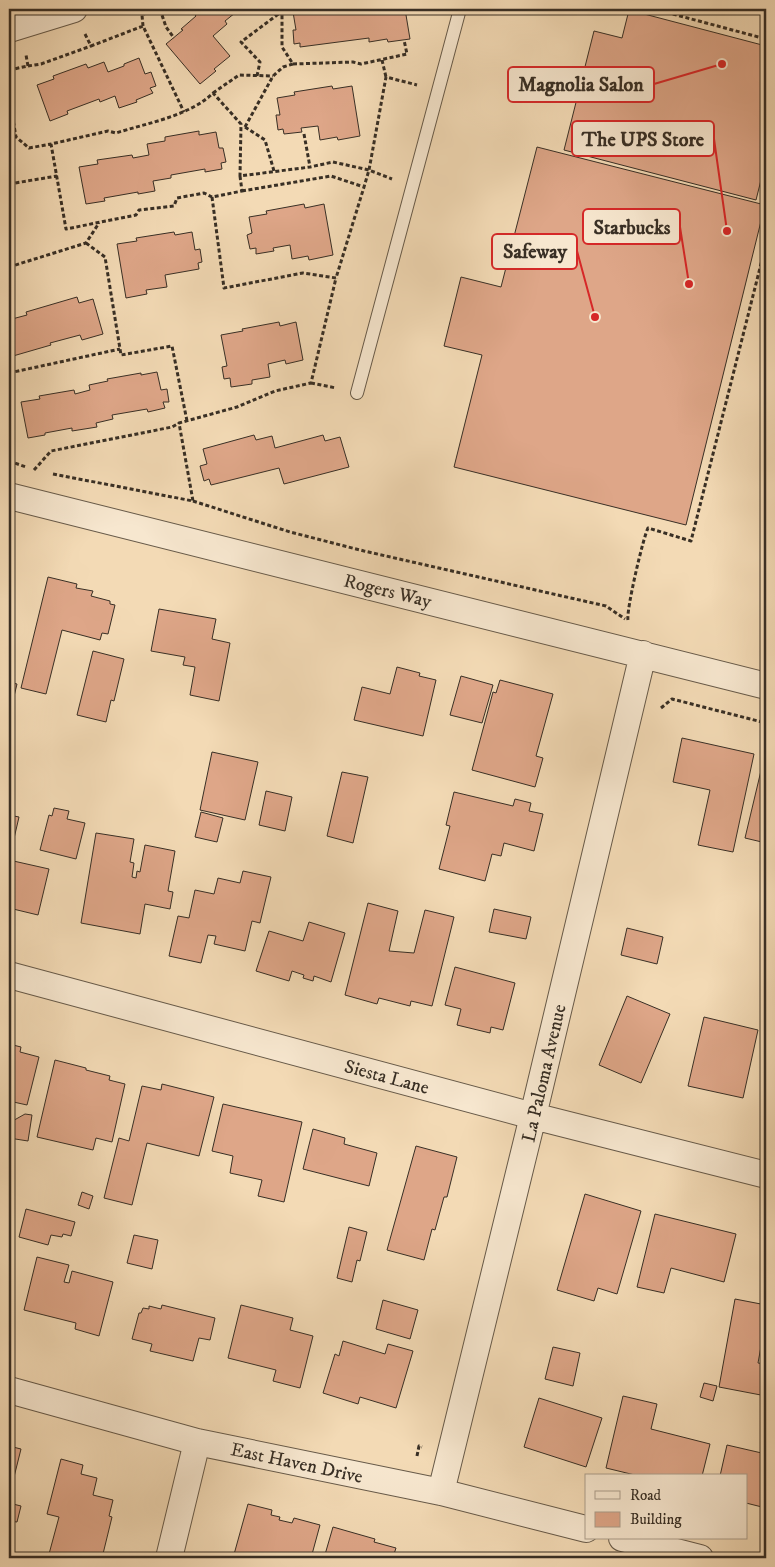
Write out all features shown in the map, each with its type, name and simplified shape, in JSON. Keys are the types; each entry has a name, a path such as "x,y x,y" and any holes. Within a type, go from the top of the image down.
{"street":[{"path":"9,29 79,20"},
{"name":"Rogers Way","path":"9,496 766,686"},
{"name":"La Paloma Avenue","path":"441,1492 534,1116 643,654"},
{"name":"Siesta Lane","path":"9,975 534,1116 766,1174"},
{"name":"East Haven Drive","path":"9,1390 197,1442 441,1492 585,1529"},
{"path":"169,1558 197,1442"},
{"path":"630,1540 700,1558"}],"lane":[{"path":"356,393 460,9"}],"path":[{"path":"155,9 142,15 143,26 184,112"},
{"path":"160,9 166,27 174,38"},
{"path":"654,9 766,39"},
{"path":"281,11 282,47 293,64"},
{"path":"258,76 260,62 241,42 281,11"},
{"path":"79,20 90,46"},
{"path":"9,70 41,64 143,26"},
{"path":"244,127 273,76 283,66 353,62 361,64 382,60 407,54 404,40"},
{"path":"26,49 28,66"},
{"path":"34,470 51,451 172,427 179,423 237,407 275,391 311,383 336,278 369,170 386,77 382,60"},
{"path":"9,96 16,137 29,148 108,131 116,133 184,112 204,102 213,93 239,76 273,76"},
{"path":"386,77 418,85 424,83"},
{"path":"213,93 240,124 265,140 274,172"},
{"path":"240,124 240,176 242,191"},
{"path":"304,134 310,167"},
{"path":"51,144 66,230 136,216 139,210 174,206 177,198 204,193 212,197 331,176 364,187"},
{"path":"240,176 310,167 333,162 369,170 411,186"},
{"path":"9,184 56,176"},
{"path":"212,197 224,288 303,273 336,278"},
{"path":"9,267 86,243 99,223"},
{"path":"86,243 105,257 121,354 172,346 187,421"},
{"path":"626,619 645,534 648,528 691,541 766,246"},
{"path":"9,373 120,349"},
{"path":"179,423 193,502"},
{"path":"9,461 43,472"},
{"path":"52,474 193,502 290,532 364,551 606,606 634,622"},
{"path":"659,709 672,699 766,723"}],"building":[{"path":"191,9 240,9 225,21 227,24 213,36 230,56 200,84 166,44 196,16"},
{"path":"312,9 405,9 410,39 388,42 387,39 369,42 369,38 300,47 300,43 294,44 293,30 296,30 293,12"},
{"path":"629,10 766,46 766,82 762,100 766,101 766,160 756,200 564,150 594,31 622,38"},
{"path":"139,58 145,74 151,72 156,86 150,88 153,93 136,100 137,102 119,108 115,96 100,102 99,99 67,111 68,114 50,121 37,85 54,79 53,76 86,64 88,68 104,62 108,72"},
{"path":"332,86 333,89 352,86 360,136 338,140 337,137 320,140 318,126 301,128 302,132 284,134 283,129 278,130 276,115 280,115 277,98 295,95 294,92"},
{"path":"199,131 199,135 216,132 219,148 223,148 226,162 221,163 222,169 205,172 205,169 171,175 171,178 153,181 155,191 104,198 105,201 86,204 79,167 98,164 97,160 132,155 133,158 149,155 147,144 165,141 165,137"},
{"path":"537,147 765,205 686,525 454,467 482,355 444,346 461,277 501,287"},
{"path":"304,204 305,208 324,204 333,255 309,260 308,256 292,259 290,245 273,248 274,251 256,254 256,248 250,249 247,235 252,233 249,217 267,214 266,211"},
{"path":"174,232 175,235 192,232 195,250 200,249 202,262 198,263 199,269 165,275 167,287 146,290 147,294 126,298 117,244 137,241 136,238"},
{"path":"77,297 79,303 93,299 103,334 82,340 80,335 13,356 12,353 9,354 9,314 12,319 27,315 26,312"},
{"path":"279,322 280,326 296,322 303,360 286,364 285,360 268,364 270,377 252,380 252,384 231,387 230,378 224,379 222,367 227,366 221,335"},
{"path":"157,372 161,390 167,389 169,402 163,402 165,408 148,412 147,409 112,415 113,419 96,423 97,427 72,431 72,428 28,438 21,402 40,399 39,396 74,390 75,394 90,390 89,385 108,381 107,379"},
{"path":"254,435 256,440 272,436 275,448 323,435 325,441 340,437 349,467 284,484 279,468 211,485 209,479 204,481 200,466 207,464 203,449"},
{"path":"48,577 77,584 76,588 93,591 91,596 110,601 110,604 115,605 108,634 102,633 100,640 62,630 46,694 21,688"},
{"path":"159,609 216,619 212,639 230,643 219,701 190,695 195,667 183,665 185,657 151,651"},
{"path":"93,651 124,659 114,701 111,700 106,722 77,715"},
{"path":"397,667 420,673 419,676 436,680 423,736 354,720 362,687 390,694"},
{"path":"461,676 493,685 482,723 450,715"},
{"path":"500,680 553,694 536,756 543,758 535,787 472,770 493,692 496,693"},
{"path":"9,682 17,684 9,717"},
{"path":"682,738 754,754 733,852 698,845 710,790 673,782"},
{"path":"212,752 258,762 245,820 200,810"},
{"path":"764,758 766,759 766,843 745,838"},
{"path":"342,772 368,777 353,843 327,836"},
{"path":"266,791 292,797 285,831 259,825"},
{"path":"454,792 513,806 515,799 531,803 529,811 543,814 534,851 504,843 501,856 492,854 485,881 439,869 450,826 446,825"},
{"path":"54,808 69,811 67,819 85,823 76,859 40,850 49,815 52,816"},
{"path":"201,812 223,818 217,842 195,837"},
{"path":"9,815 19,817 9,860"},
{"path":"96,833 134,839 130,862 134,863 132,877 136,878 137,871 140,872 145,845 175,851 168,891 173,892 170,909 145,904 140,934 81,923"},
{"path":"9,860 49,869 38,915 9,908"},
{"path":"243,871 271,877 260,923 252,921 245,951 214,944 216,936 208,935 201,963 169,956 178,916 189,918 195,890 214,894 218,878 240,883"},
{"path":"368,903 398,911 389,951 414,953 425,910 454,917 432,1006 411,1001 410,1006 379,998 377,1004 345,995"},
{"path":"494,909 531,917 526,939 489,932"},
{"path":"309,922 345,933 331,982 314,976 313,981 303,978 304,975 292,971 289,981 256,971 269,931 303,941"},
{"path":"627,928 663,937 657,964 621,955"},
{"path":"455,967 515,983 503,1030 491,1027 490,1033 457,1025 461,1009 445,1005"},
{"path":"627,996 670,1014 641,1083 599,1065"},
{"path":"704,1017 758,1030 743,1098 688,1086"},
{"path":"9,1044 21,1047 20,1052 39,1057 27,1105 9,1101"},
{"path":"55,1060 110,1076 109,1080 125,1084 112,1142 96,1138 93,1150 37,1137"},
{"path":"162,1084 214,1097 199,1156 147,1143 132,1205 104,1198 119,1138 129,1141 142,1086 161,1090"},
{"path":"223,1104 302,1122 284,1202 258,1196 262,1180 230,1173 233,1156 212,1151"},
{"path":"25,1114 32,1115 28,1141 9,1138 9,1123"},
{"path":"313,1129 345,1138 344,1144 377,1153 369,1186 303,1169"},
{"path":"416,1146 457,1157 447,1197 444,1197 435,1230 432,1229 424,1260 387,1250"},
{"path":"82,1192 93,1196 89,1209 78,1205"},
{"path":"585,1194 641,1211 617,1294 598,1288 594,1301 557,1290"},
{"path":"26,1209 75,1222 71,1236 63,1234 62,1237 51,1235 48,1245 19,1237"},
{"path":"655,1214 736,1234 724,1282 671,1268 664,1293 637,1287"},
{"path":"349,1227 367,1232 360,1261 357,1260 352,1282 337,1278"},
{"path":"134,1235 158,1240 152,1269 127,1263"},
{"path":"37,1257 69,1265 64,1282 69,1283 72,1271 113,1282 99,1336 75,1329 76,1323 24,1310"},
{"path":"735,1299 766,1305 766,1319 758,1363 766,1364 766,1396 719,1387"},
{"path":"383,1300 418,1310 410,1339 376,1329"},
{"path":"162,1305 215,1318 210,1340 199,1338 193,1361 150,1351 152,1344 132,1339 139,1313 141,1313 143,1308 149,1309 149,1306 161,1309"},
{"path":"241,1305 293,1318 290,1330 313,1336 300,1388 273,1381 276,1370 228,1358"},
{"path":"343,1341 385,1354 388,1344 413,1351 396,1408 360,1397 358,1404 323,1393 335,1354 339,1356"},
{"path":"553,1347 580,1353 573,1386 545,1379"},
{"path":"704,1383 717,1386 713,1401 700,1397"},
{"path":"623,1396 657,1404 651,1429 710,1444 702,1474 631,1474 606,1468"},
{"path":"539,1398 602,1418 586,1467 524,1447"},
{"path":"727,1445 766,1454 766,1508 748,1504 748,1474 720,1474"},
{"path":"9,1446 21,1449 9,1497"},
{"path":"61,1459 83,1465 81,1474 97,1478 93,1495 113,1500 109,1516 112,1517 102,1558 68,1558 49,1554 59,1517 47,1514"},
{"path":"9,1503 21,1506 17,1522 9,1521"},
{"path":"248,1504 272,1510 271,1515 280,1517 279,1520 292,1523 294,1518 320,1525 311,1558 233,1558"},
{"path":"333,1527 375,1539 374,1542 396,1548 394,1554 410,1558 324,1558"}],"place":[{"name":"Magnolia Salon","path":"722,64"},
{"name":"The UPS Store","path":"727,231"},
{"name":"Starbucks","path":"689,284"},
{"name":"Safeway","path":"595,317"}]}
